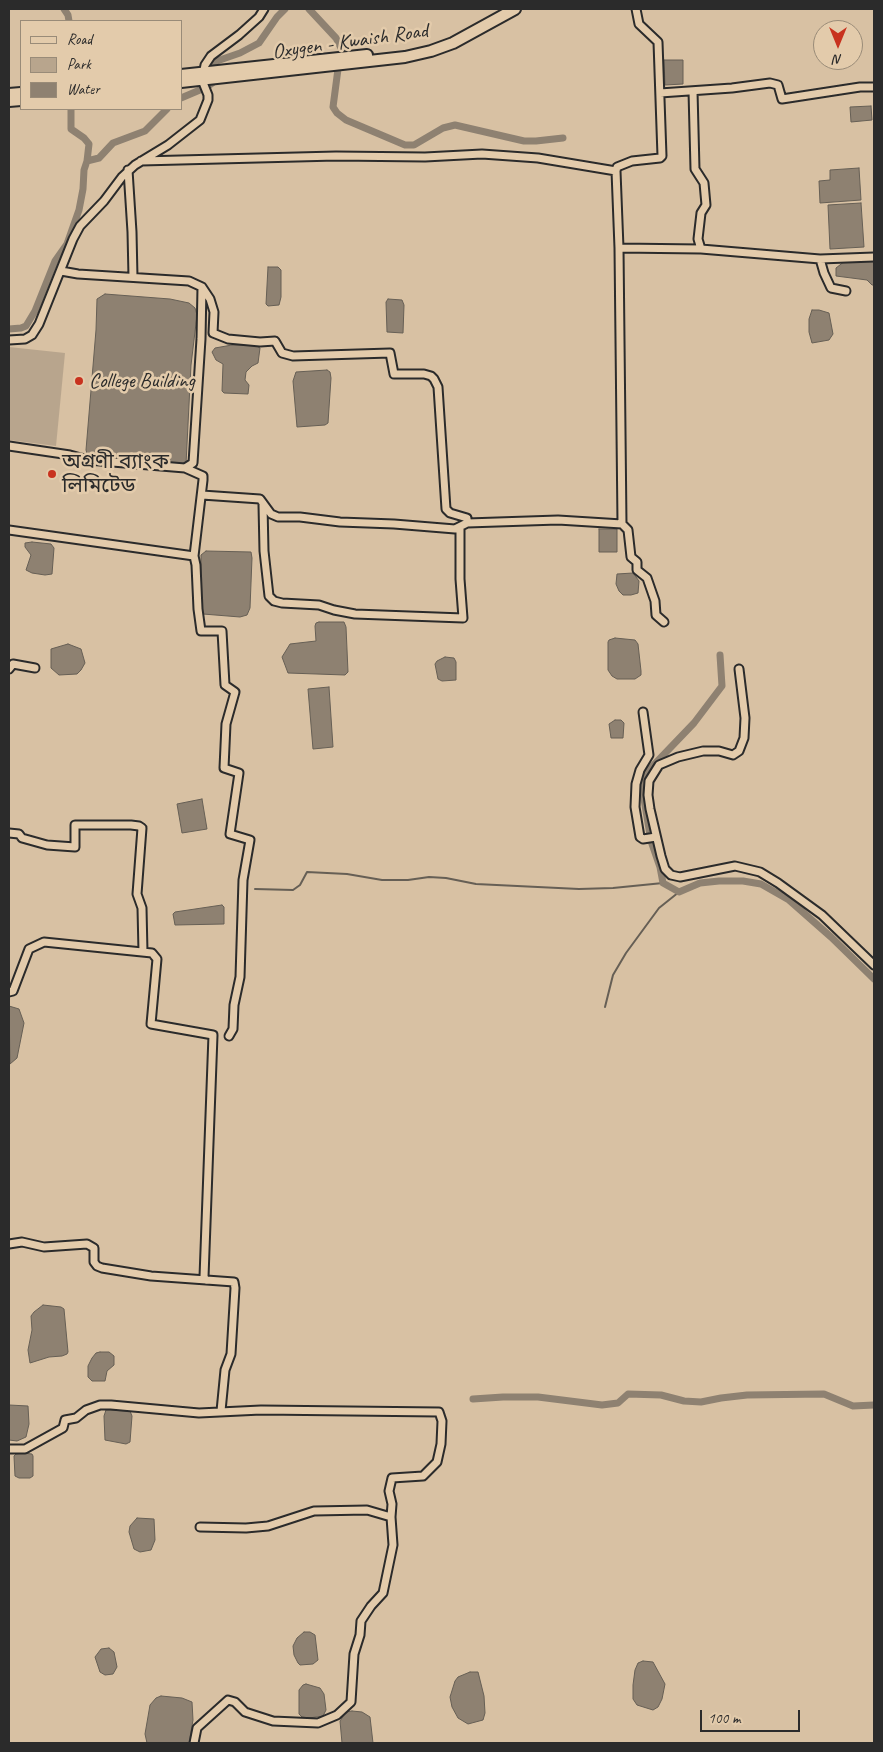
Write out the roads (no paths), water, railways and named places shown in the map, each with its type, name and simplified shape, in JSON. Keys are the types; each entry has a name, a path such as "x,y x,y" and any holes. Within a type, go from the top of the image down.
{"main road":[{"name":"Oxygen - Kwaish Road","path":"182,82 397,52 449,39 500,9"},
{"name":"Oxygen - Kwaish Road","path":"182,75 203,78 405,57 432,51 453,43 515,9"}],"street":[{"path":"9,340 32,335 39,324 80,226 104,201 128,170 168,145 200,120 208,100 203,78 211,56 239,35 259,17 264,9"},
{"path":"622,524 619,248 616,171 617,167 632,161 660,158 662,156 658,42 639,24 636,9"},
{"path":"660,93 770,83 778,85 782,99 874,87"},
{"path":"693,91 695,169 704,183 706,205 700,213 698,239 701,249"},
{"path":"141,161 336,156 425,157 482,154 538,158 616,171"},
{"path":"128,170 133,277"},
{"path":"619,248 701,249 820,259 874,257"},
{"path":"820,259 831,288 846,291"},
{"path":"61,271 78,274 189,282 202,287 210,298 214,312 213,333 228,339 260,342 275,341 282,353 293,356 390,353 394,374 424,374 434,378 438,392 446,510 452,514 467,518 464,525 460,579 463,618 355,614 319,605 274,601 269,596 264,551 263,503"},
{"path":"185,468 194,463 195,453 202,287"},
{"path":"9,446 70,455 88,460 185,468 203,476 194,556 198,609 201,631 222,632 225,685 235,692 226,724 224,768 238,773 230,834 250,840 244,880 240,977 234,1005 233,1028 229,1036"},
{"path":"202,495 260,499 271,514 278,517 300,517 340,522 455,529 464,525 558,520 622,524 628,530 631,557 637,562 637,570 647,578 655,601 656,615 664,622"},
{"path":"9,530 194,556"},
{"path":"9,669 13,664 35,668"},
{"path":"739,669 745,718 744,738 739,751 733,755 720,751 703,751 678,757 659,765 649,781 648,795 665,870 671,875 690,876 736,866 760,872 778,882 822,915 874,965"},
{"path":"643,712 649,755 640,770 636,784 635,807 640,837 643,839 656,837"},
{"path":"9,833 19,834 22,838 47,845 75,847 75,825 140,826 142,828 137,894 142,908 144,952"},
{"path":"9,992 13,991 29,949 44,942 152,953 157,959 151,1024 213,1035 204,1277 206,1280"},
{"path":"9,1244 22,1242 51,1247 87,1244 94,1248 94,1262 102,1268 151,1276 234,1282 231,1354 225,1370 221,1411"},
{"path":"9,1449 24,1449 63,1428 65,1420 76,1418 86,1410 100,1405 199,1413 295,1410 440,1412 442,1421 441,1444 437,1462 423,1476 392,1478 389,1490 392,1504 393,1545 383,1593 361,1621 360,1634 354,1654 351,1702 338,1715 318,1723 273,1721 245,1712 235,1702 228,1700 197,1728 194,1743"},
{"path":"200,1527 246,1528 268,1526 314,1511 367,1510 391,1517"}],"water":[{"path":"664,60 683,60 683,84 665,85"},
{"path":"871,106 872,120 851,122 850,107"},
{"path":"859,168 861,200 820,203 819,181 830,180 830,170"},
{"path":"861,203 864,247 830,249 828,205"},
{"path":"874,260 874,285 867,280 836,276 836,268 845,261"},
{"path":"268,267 278,267 281,270 281,297 279,305 268,306 266,304"},
{"path":"105,294 170,299 189,303 195,308 197,315 191,365 186,464 88,457 86,450 97,299"},
{"path":"388,299 402,300 404,305 403,333 387,332 386,302"},
{"path":"812,310 829,313 833,334 829,340 812,343 809,332 809,319"},
{"path":"232,345 255,345 260,348 258,363 246,372 245,380 249,385 248,394 224,393 222,391 223,364 216,360 212,352 215,348"},
{"path":"327,370 330,372 331,378 328,423 325,425 297,427 293,381 296,372"},
{"path":"599,529 617,529 617,552 599,552"},
{"path":"25,543 51,544 54,548 52,574 32,573 26,570 31,555 25,547"},
{"path":"206,551 251,552 250,608 247,615 240,617 203,614 201,612 201,555"},
{"path":"633,573 639,581 638,593 623,595 616,584 617,574"},
{"path":"319,622 344,622 346,627 348,672 345,675 288,673 282,657 290,644 316,641 315,626"},
{"path":"615,638 635,640 638,644 641,675 635,679 617,679 608,670 608,642"},
{"path":"68,644 81,649 85,663 77,674 59,675 51,668 51,649"},
{"path":"445,657 454,658 456,662 456,680 442,681 438,679 435,664"},
{"path":"329,687 333,747 313,749 308,689"},
{"path":"615,720 621,720 624,723 623,738 611,738 609,724"},
{"path":"202,799 207,829 182,833 177,804"},
{"path":"222,905 224,907 224,924 175,925 173,914 175,912"},
{"path":"9,1006 19,1009 24,1023 17,1058 10,1064"},
{"path":"43,1305 64,1309 68,1352 62,1356 49,1357 30,1363 28,1350 32,1330 31,1316"},
{"path":"109,1352 114,1356 114,1365 107,1371 105,1381 92,1381 88,1377 88,1366 96,1353"},
{"path":"9,1405 28,1406 29,1424 26,1437 17,1441 9,1440"},
{"path":"106,1410 130,1411 132,1416 130,1442 126,1444 105,1440 104,1416"},
{"path":"23,1453 32,1454 33,1456 33,1476 30,1478 15,1476 14,1456"},
{"path":"137,1518 154,1519 155,1540 151,1550 140,1552 134,1549 129,1532 130,1526"},
{"path":"304,1632 310,1632 315,1635 318,1660 313,1664 300,1665 294,1655 293,1646 297,1638"},
{"path":"109,1648 114,1652 117,1667 113,1674 105,1675 100,1672 95,1657 101,1649"},
{"path":"643,1661 653,1662 665,1684 662,1699 658,1707 653,1710 637,1705 633,1699 635,1670 638,1663"},
{"path":"470,1672 478,1672 484,1696 485,1713 483,1720 468,1724 458,1718 452,1707 450,1697 458,1677"},
{"path":"306,1684 320,1688 324,1694 326,1710 323,1716 309,1718 302,1717 299,1714 299,1690"},
{"path":"161,1696 182,1698 192,1702 193,1720 189,1743 147,1743 145,1734 150,1705 156,1698"},
{"path":"346,1712 362,1712 370,1717 373,1743 342,1743 340,1721"}],"waterway":[{"path":"64,9 69,20"},
{"path":"214,62 240,53 259,43 285,9"},
{"path":"309,9 336,38 343,52"},
{"path":"338,69 333,107 337,113 346,120 405,145 414,145 443,128 455,125 524,141 563,138"},
{"path":"182,98 207,87 215,81"},
{"path":"71,110 71,129 89,144 87,161"},
{"path":"9,329 26,326 35,311 55,261 67,244 79,210 84,170 87,161 99,158 113,143 145,131 166,110"},
{"path":"720,655 722,686 694,723 648,771 642,787 651,841 660,867 663,883 679,892 700,883 719,881 743,881 761,884 789,900 874,979"},
{"path":"255,889 293,890 300,885 307,872 347,874 382,880 408,880 429,877 446,878 476,884 579,889 663,883"},
{"path":"605,1007 613,975 626,953 659,908 679,892"},
{"path":"473,1399 538,1397 602,1405 618,1403 628,1394 661,1395 684,1401 701,1402 747,1395 824,1394 853,1406 874,1405"}],"place":[{"name":"College Building","path":"79,381"},
{"name":"অগ্রণী ব্যাংক লিমিটেড","path":"52,474"}]}
